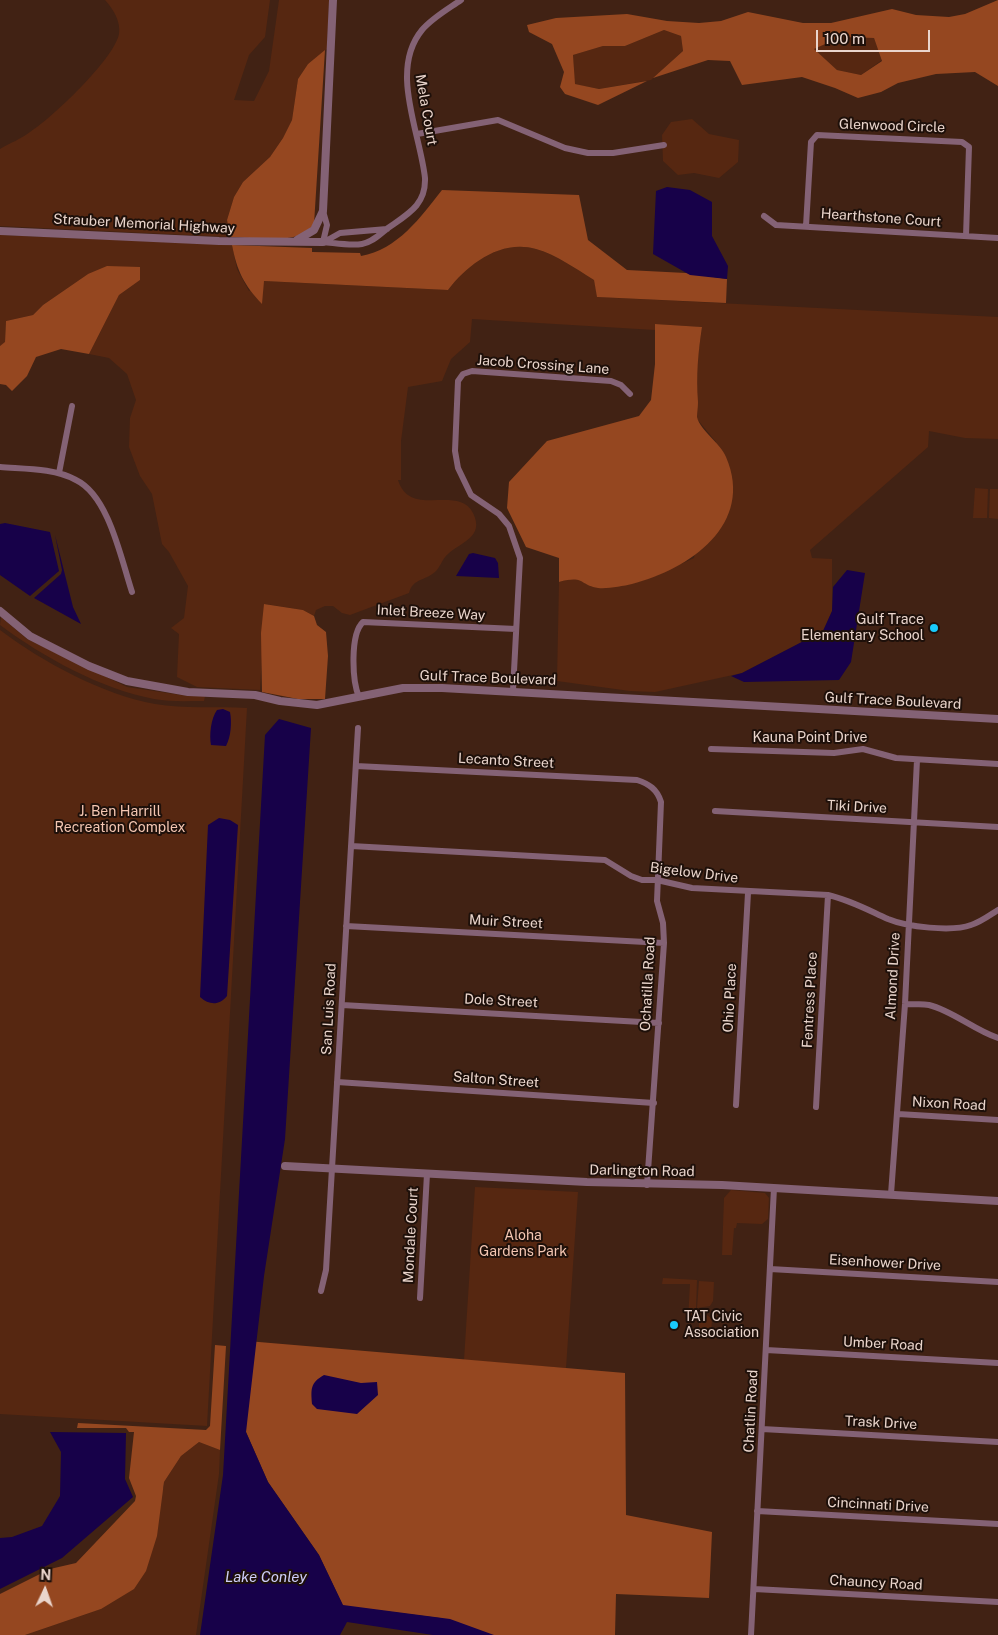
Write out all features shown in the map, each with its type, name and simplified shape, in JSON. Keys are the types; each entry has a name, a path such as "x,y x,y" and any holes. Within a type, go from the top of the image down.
{"street":[{"name":"Strauber Memorial Highway","path":"0,230 287,243 323,242 327,225 323,211 333,0"},
{"name":"Mela Court","path":"323,242 360,244 378,237 409,215 422,197 425,178 406,78 410,52 419,34 428,24 461,0"},
{"path":"417,134 498,120 565,148 588,153 613,153 664,144"},
{"name":"Glenwood Circle","path":"806,226 811,142 817,136 962,142 969,147 966,236"},
{"name":"Strauber Memorial Highway","path":"287,243 310,234 317,226 323,211"},
{"name":"Hearthstone Court","path":"764,216 776,225 998,238"},
{"path":"327,225 340,234"},
{"name":"Mela Court","path":"323,242 340,234 387,229"},
{"name":"Jacob Crossing Lane","path":"513,690 520,558 509,526 500,514 471,495 458,468 455,452 458,381 463,374 472,372 611,381 630,394"},
{"path":"59,473 72,406"},
{"path":"0,468 59,473 77,480 93,492 104,510 132,592"},
{"name":"Gulf Trace Boulevard","path":"0,611 30,636 89,666 127,681 188,692 255,695 297,704 335,703 385,691 423,687 513,690 998,718"},
{"name":"Inlet Breeze Way","path":"359,697 353,681 356,633 363,622 516,629"},
{"name":"San Luis Road","path":"321,1291 326,1270 358,728"},
{"name":"Kauna Point Drive","path":"711,749 834,753 863,749 896,758 998,764"},
{"name":"Almond Drive","path":"891,1194 898,1114 917,760"},
{"name":"Lecanto Street","path":"356,766 637,780 654,788"},
{"name":"Ochatilla Road","path":"646,1185 654,1103 664,943 663,923 657,901 661,802 659,794 654,788"},
{"name":"Tiki Drive","path":"715,810 998,827"},
{"name":"Bigelow Drive","path":"351,846 605,860 630,876 642,880 657,880 692,888 748,893 828,895 846,899 890,920 909,924 960,928 973,925 998,910"},
{"name":"Ohio Place","path":"736,1105 748,893"},
{"name":"Fentress Place","path":"816,1107 828,895"},
{"name":"Muir Street","path":"346,926 664,943"},
{"path":"904,1004 928,1005 946,1012 980,1032 998,1038"},
{"name":"Dole Street","path":"342,1005 658,1023"},
{"name":"Salton Street","path":"337,1082 654,1103"},
{"name":"Nixon Road","path":"898,1114 998,1120"},
{"name":"Darlington Road","path":"285,1166 646,1185 679,1183 998,1201"},
{"name":"Mondale Court","path":"420,1298 427,1174"},
{"name":"Chatlin Road","path":"751,1635 774,1188"},
{"name":"Eisenhower Drive","path":"770,1270 998,1282"},
{"name":"Umber Road","path":"766,1350 998,1363"},
{"name":"Trask Drive","path":"762,1429 998,1442"},
{"name":"Cincinnati Drive","path":"758,1511 998,1524"},
{"name":"Chauncy Road","path":"754,1588 998,1602"}],"green space":[{"path":"105,0 270,0 265,37 249,55 234,100 254,101 269,71 279,0 329,0 327,49 308,64 298,79 292,120 283,138 270,157 243,182 234,197 227,220 230,237 0,226 0,149 40,125 81,87 106,58 115,45 119,34 119,24 111,7"},
{"path":"664,30 681,36 683,51 651,80 599,89 574,84 573,55 603,46 625,46"},
{"path":"841,37 874,38 882,60 861,75 837,70 813,49"},
{"path":"692,119 709,134 739,140 738,162 719,178 694,173 678,175 663,161 662,135 671,122"},
{"path":"0,235 232,245 237,269 249,291 264,281 448,290 465,271 486,256 510,248 523,247 536,249 551,255 594,280 598,297 998,317 998,439 965,438 929,431 928,447 810,550 812,558 832,559 832,611 823,631 742,673 655,692 630,691 557,681 559,582 574,578 598,588 631,584 655,576 694,558 716,442 697,419 697,362 702,327 655,324 655,330 472,319 470,342 451,359 442,381 408,387 401,441 401,480 398,480 404,491 413,498 457,501 466,505 473,513 476,521 474,533 446,556 435,572 416,582 409,593 350,615 342,613 333,606 325,606 316,610 314,616 303,610 265,604 260,690 197,687 177,677 179,634 171,628 184,618 188,586 169,552 162,544 152,494 140,476 129,447 130,418 136,400 127,374 109,358 89,354 119,295 140,280 88,274 43,305 33,315 6,321 5,343 0,346"},
{"path":"975,488 988,489 987,518 973,518"},
{"path":"990,489 998,489 998,519 989,518"},
{"path":"1,617 27,639 127,687 188,696 205,696 204,701 154,699 93,680 54,660 17,637 0,625"},
{"name":"J. Ben Harrill Recreation Complex","path":"0,630 53,665 94,685 135,700 177,706 247,708 207,1426 0,1414"},
{"name":"Aloha Gardens Park","path":"475,1187 578,1192 566,1368 464,1360"},
{"path":"731,1190 765,1193 769,1198 768,1219 762,1224 737,1223 736,1228 734,1228 732,1255 722,1255 724,1198"},
{"path":"663,1278 697,1280 696,1309 690,1320 688,1320 690,1284 662,1284"},
{"path":"699,1281 714,1282 713,1301 710,1306 697,1308"},
{"path":"707,1315 712,1319 711,1334 706,1337 699,1335 699,1317"},
{"path":"199,1442 220,1450 219,1474 196,1635 25,1635 101,1609 164,1487 164,1482 181,1456"}],"shaded area":[{"path":"998,0 998,86 975,72 936,74 898,83 881,92 858,98 802,77 742,85 730,61 708,60 653,78 683,51 681,36 664,30 625,46 603,46 573,55 575,84 599,89 647,81 598,105 565,94 560,87 564,72 552,44 529,32 527,25 556,18 627,14 667,21 699,23 721,21 748,12 803,23 831,23 892,9 916,15 949,17 965,14","holes":["841,37 874,38 882,61 861,75 837,70 814,49"]},
{"path":"325,50 314,224 298,236 287,238 230,237 227,220 234,197 243,182 270,157 283,138 292,120 298,79 308,64"},
{"path":"442,190 579,195 588,240 627,270 686,273 727,279 726,303 597,297 594,280 551,255 536,249 523,247 510,248 486,256 465,271 448,290 264,281 262,304 246,284 236,263 232,245 312,248 312,252 360,253 361,256 374,253 397,240 407,231"},
{"path":"107,266 140,267 140,280 119,295 89,354 61,349 36,357 27,376 12,391 6,385 0,384 0,346 5,342 6,321 33,315 43,305 88,274"},
{"path":"655,324 702,327 698,364 697,417 702,427 720,447 726,457 733,481 732,503 724,523 712,540 695,555 654,577 632,584 606,588 592,587 578,580 559,582 559,558 526,547 507,508 509,482 547,441 639,416 651,400 655,364"},
{"path":"264,604 303,610 314,616 317,625 326,632 328,656 325,699 298,699 262,692 261,633"},
{"path":"247,1341 625,1373 626,1515 712,1532 709,1598 616,1594 615,1635 492,1635 440,1618 343,1606 319,1555 268,1482 246,1432"},
{"path":"215,1345 226,1346 220,1450 199,1442 181,1456 164,1482 157,1536 146,1571 134,1589 101,1609 25,1635 0,1635 0,1594 50,1569 76,1563 135,1501 136,1496 129,1478 134,1432 129,1432 126,1428 77,1428 78,1423 206,1430 210,1426"}],"water":[{"path":"667,187 690,190 712,202 712,236 728,266 727,279 690,275 653,254 656,191"},
{"path":"5,523 50,532 59,571 30,596 0,575 0,524"},
{"path":"55,535 73,607 81,624 34,598 61,574 62,570"},
{"path":"473,553 495,558 498,563 499,578 456,576 469,554"},
{"path":"847,570 865,573 851,662 839,680 744,682 731,676 742,673 823,631 832,611 833,587"},
{"path":"223,709 230,712 231,716 228,742 226,746 211,745 210,732 213,717 217,710"},
{"name":"Lake Conley","path":"279,719 311,728 285,1139 264,1276 246,1432 268,1482 319,1555 343,1605 450,1619 494,1635 433,1635 347,1622 340,1635 200,1635 223,1475 265,735"},
{"path":"219,818 230,820 238,825 227,996 217,1003 210,1003 200,997 208,825"},
{"path":"324,1375 361,1383 377,1382 378,1395 357,1414 317,1409 312,1404 312,1387"},
{"path":"50,1432 126,1433 125,1479 133,1497 62,1558 0,1589 0,1538 12,1537 42,1526 60,1496 61,1452"}],"place":[{"name":"Gulf Trace Elementary School","path":"934,628"},
{"name":"TAT Civic Association","path":"674,1325"}]}
